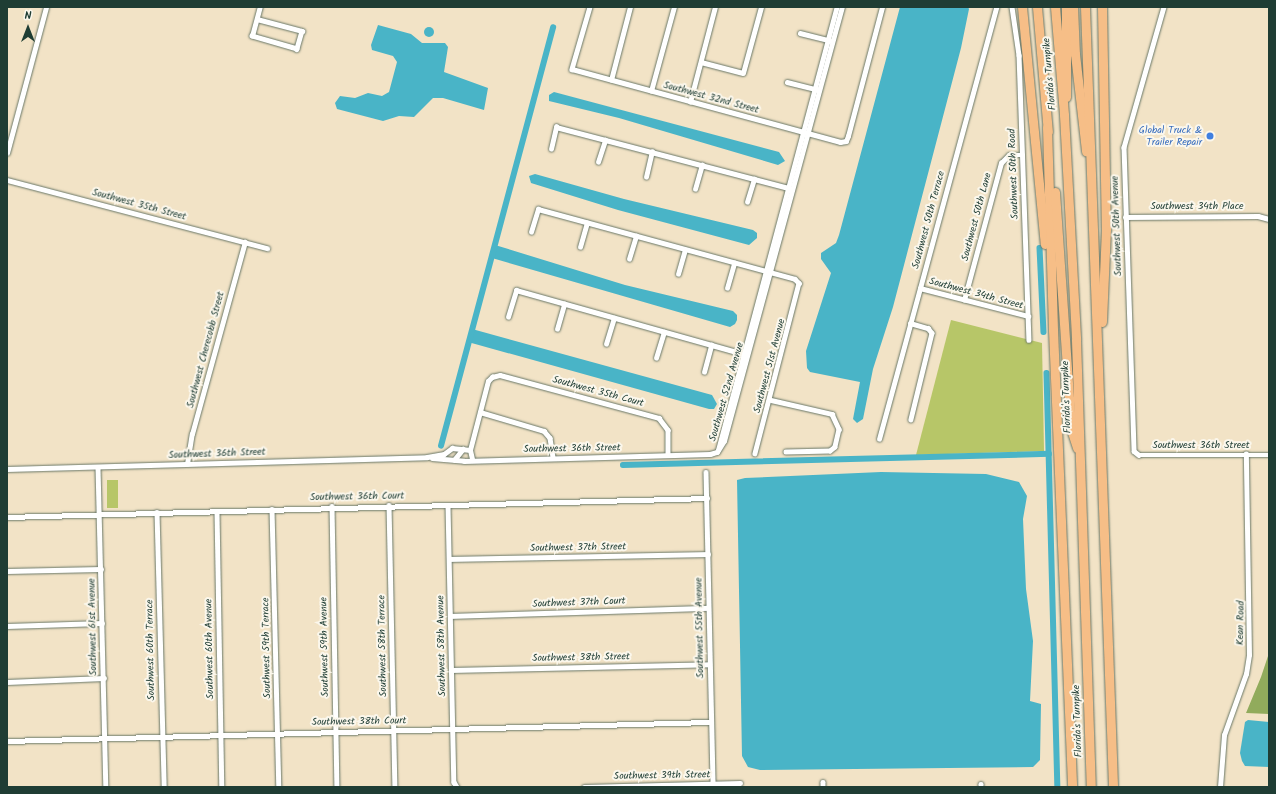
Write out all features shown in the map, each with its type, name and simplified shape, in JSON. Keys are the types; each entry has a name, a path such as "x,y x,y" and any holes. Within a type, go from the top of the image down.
{"highway":[{"path":"1016,7 1041,186 1052,330"},
{"path":"1037,7 1065,322 1070,429 1080,457"},
{"name":"Florida's Turnpike","path":"1055,7 1064,115 1080,457 1091,787"},
{"path":"1064,115 1068,85 1066,7"},
{"path":"1074,7 1082,134 1091,176"},
{"path":"1085,7 1099,372 1112,787"},
{"path":"1099,372 1106,236 1102,7"},
{"path":"1048,127 1052,330 1072,787"}],"street":[{"path":"7,153 46,7"},
{"path":"257,19 302,31 297,49 252,36 260,7"},
{"name":"Southwest 32nd Street","path":"590,7 572,69 840,142 846,141 882,7"},
{"path":"612,80 630,7"},
{"path":"651,91 674,7"},
{"path":"690,102 715,7"},
{"path":"701,62 743,73 761,7"},
{"name":"Southwest 52nd Avenue","path":"717,452 724,441 745,354 817,90 837,7"},
{"name":"Southwest 52nd Avenue","path":"830,40 842,7"},
{"name":"Southwest 50th Terrace","path":"879,439 996,7"},
{"name":"Southwest 50th Road","path":"1016,7 1023,155 1029,340"},
{"name":"Southwest 50th Avenue","path":"1134,451 1125,217 1124,147 1164,7"},
{"path":"800,33 830,40"},
{"path":"787,82 817,90"},
{"path":"551,149 556,127 790,188"},
{"path":"598,162 605,140"},
{"path":"646,177 652,152"},
{"name":"Southwest 50th Lane","path":"964,300 1001,163 1009,155 1023,155"},
{"path":"695,189 702,165"},
{"path":"747,202 754,179"},
{"name":"Southwest 35th Street","path":"7,180 267,248"},
{"path":"531,232 538,209 767,272"},
{"name":"Southwest 34th Place","path":"1125,217 1258,216 1269,220"},
{"path":"580,247 587,222"},
{"path":"629,259 636,236"},
{"name":"Southwest Cherecobb Street","path":"187,464 192,434 245,242"},
{"path":"678,274 685,250"},
{"path":"727,288 734,263"},
{"name":"Southwest 51st Avenue","path":"755,453 771,400 800,284 795,280 767,272"},
{"name":"Southwest 34th Street","path":"920,288 1028,316"},
{"path":"508,317 516,290 745,354"},
{"path":"557,329 564,304"},
{"path":"606,344 614,318"},
{"path":"910,323 928,328 932,333 911,418"},
{"path":"656,358 664,332"},
{"path":"704,372 711,345"},
{"name":"Southwest 35th Court","path":"480,412 488,382 492,377 500,375 659,418 668,430 668,456"},
{"path":"771,400 832,414 839,429 835,447 830,451 786,452"},
{"path":"472,459 470,450 480,412 544,431 550,438 553,458"},
{"name":"Southwest 36th Street","path":"7,469 427,456 444,454 452,448 470,450"},
{"path":"454,460 462,449"},
{"name":"Southwest 36th Street","path":"1134,451 1139,455 1269,454"},
{"name":"Southwest 36th Street","path":"427,456 454,460 668,456 710,454 717,452"},
{"name":"Kean Road","path":"1220,787 1224,735 1246,674 1249,655 1246,454"},
{"name":"Southwest 61st Avenue","path":"98,467 106,787"},
{"name":"Southwest 55th Avenue","path":"706,472 709,664 713,784"},
{"name":"Southwest 36th Court","path":"7,517 157,512 217,512 332,506 448,505 707,498"},
{"name":"Southwest 58th Terrace","path":"389,505 395,787"},
{"name":"Southwest 58th Avenue","path":"448,505 453,670 454,782 457,787"},
{"name":"Southwest 59th Avenue","path":"332,506 337,787"},
{"name":"Southwest 59th Terrace","path":"272,509 279,787"},
{"name":"Southwest 60th Terrace","path":"157,512 164,787"},
{"name":"Southwest 60th Avenue","path":"217,512 222,787"},
{"name":"Southwest 37th Street","path":"449,559 708,554"},
{"path":"7,571 101,569"},
{"name":"Southwest 37th Court","path":"451,616 708,608"},
{"path":"7,626 102,623"},
{"name":"Southwest 38th Street","path":"453,670 709,664"},
{"path":"7,682 104,678"},
{"name":"Southwest 38th Court","path":"7,741 711,722"},
{"name":"Southwest 39th Street","path":"584,787 740,783"}],"green space":[{"path":"951,320 1042,343 1044,451 916,455"},
{"path":"107,480 118,480 118,508 107,508"},
{"path":"1269,653 1269,714 1246,713 1261,677"}],"water":[{"path":"900,7 968,7 969,9 961,48 893,307 873,369 863,419 857,423 853,419 860,382 810,372 807,368 806,351 831,273 821,259 821,253 836,243 839,235"},
{"path":"378,25 411,34 422,43 445,43 448,47 444,72 488,88 484,110 443,98 433,98 414,117 399,116 383,121 337,109 335,103 340,96 355,98 368,93 382,96 389,92 397,62 393,56 372,50 371,45"},
{"path":"427,27 431,27 433,28 433,36 427,37 424,34 424,30"},
{"path":"554,92 779,152 785,161 778,165 619,118 549,101 549,95"},
{"path":"535,174 624,199 753,230 757,233 757,238 749,245 618,210 531,183 529,176"},
{"path":"495,245 625,285 733,311 737,315 737,320 735,324 730,327 492,258"},
{"path":"472,329 712,395 717,404 714,409 709,409 468,342"},
{"path":"881,472 986,474 1019,482 1027,496 1023,519 1026,589 1033,641 1030,701 1041,704 1040,760 1033,767 760,770 748,767 742,756 737,480 745,478"},
{"path":"1248,720 1269,722 1269,767 1245,766 1242,761 1240,753 1245,722"}],"waterway":[{"path":"441,446 553,28"},
{"path":"1040,248 1044,332"},
{"path":"1047,373 1058,787"},
{"path":"623,465 1049,454"}],"place":[{"name":"Global Truck & Trailer Repair","path":"1210,136"}]}
